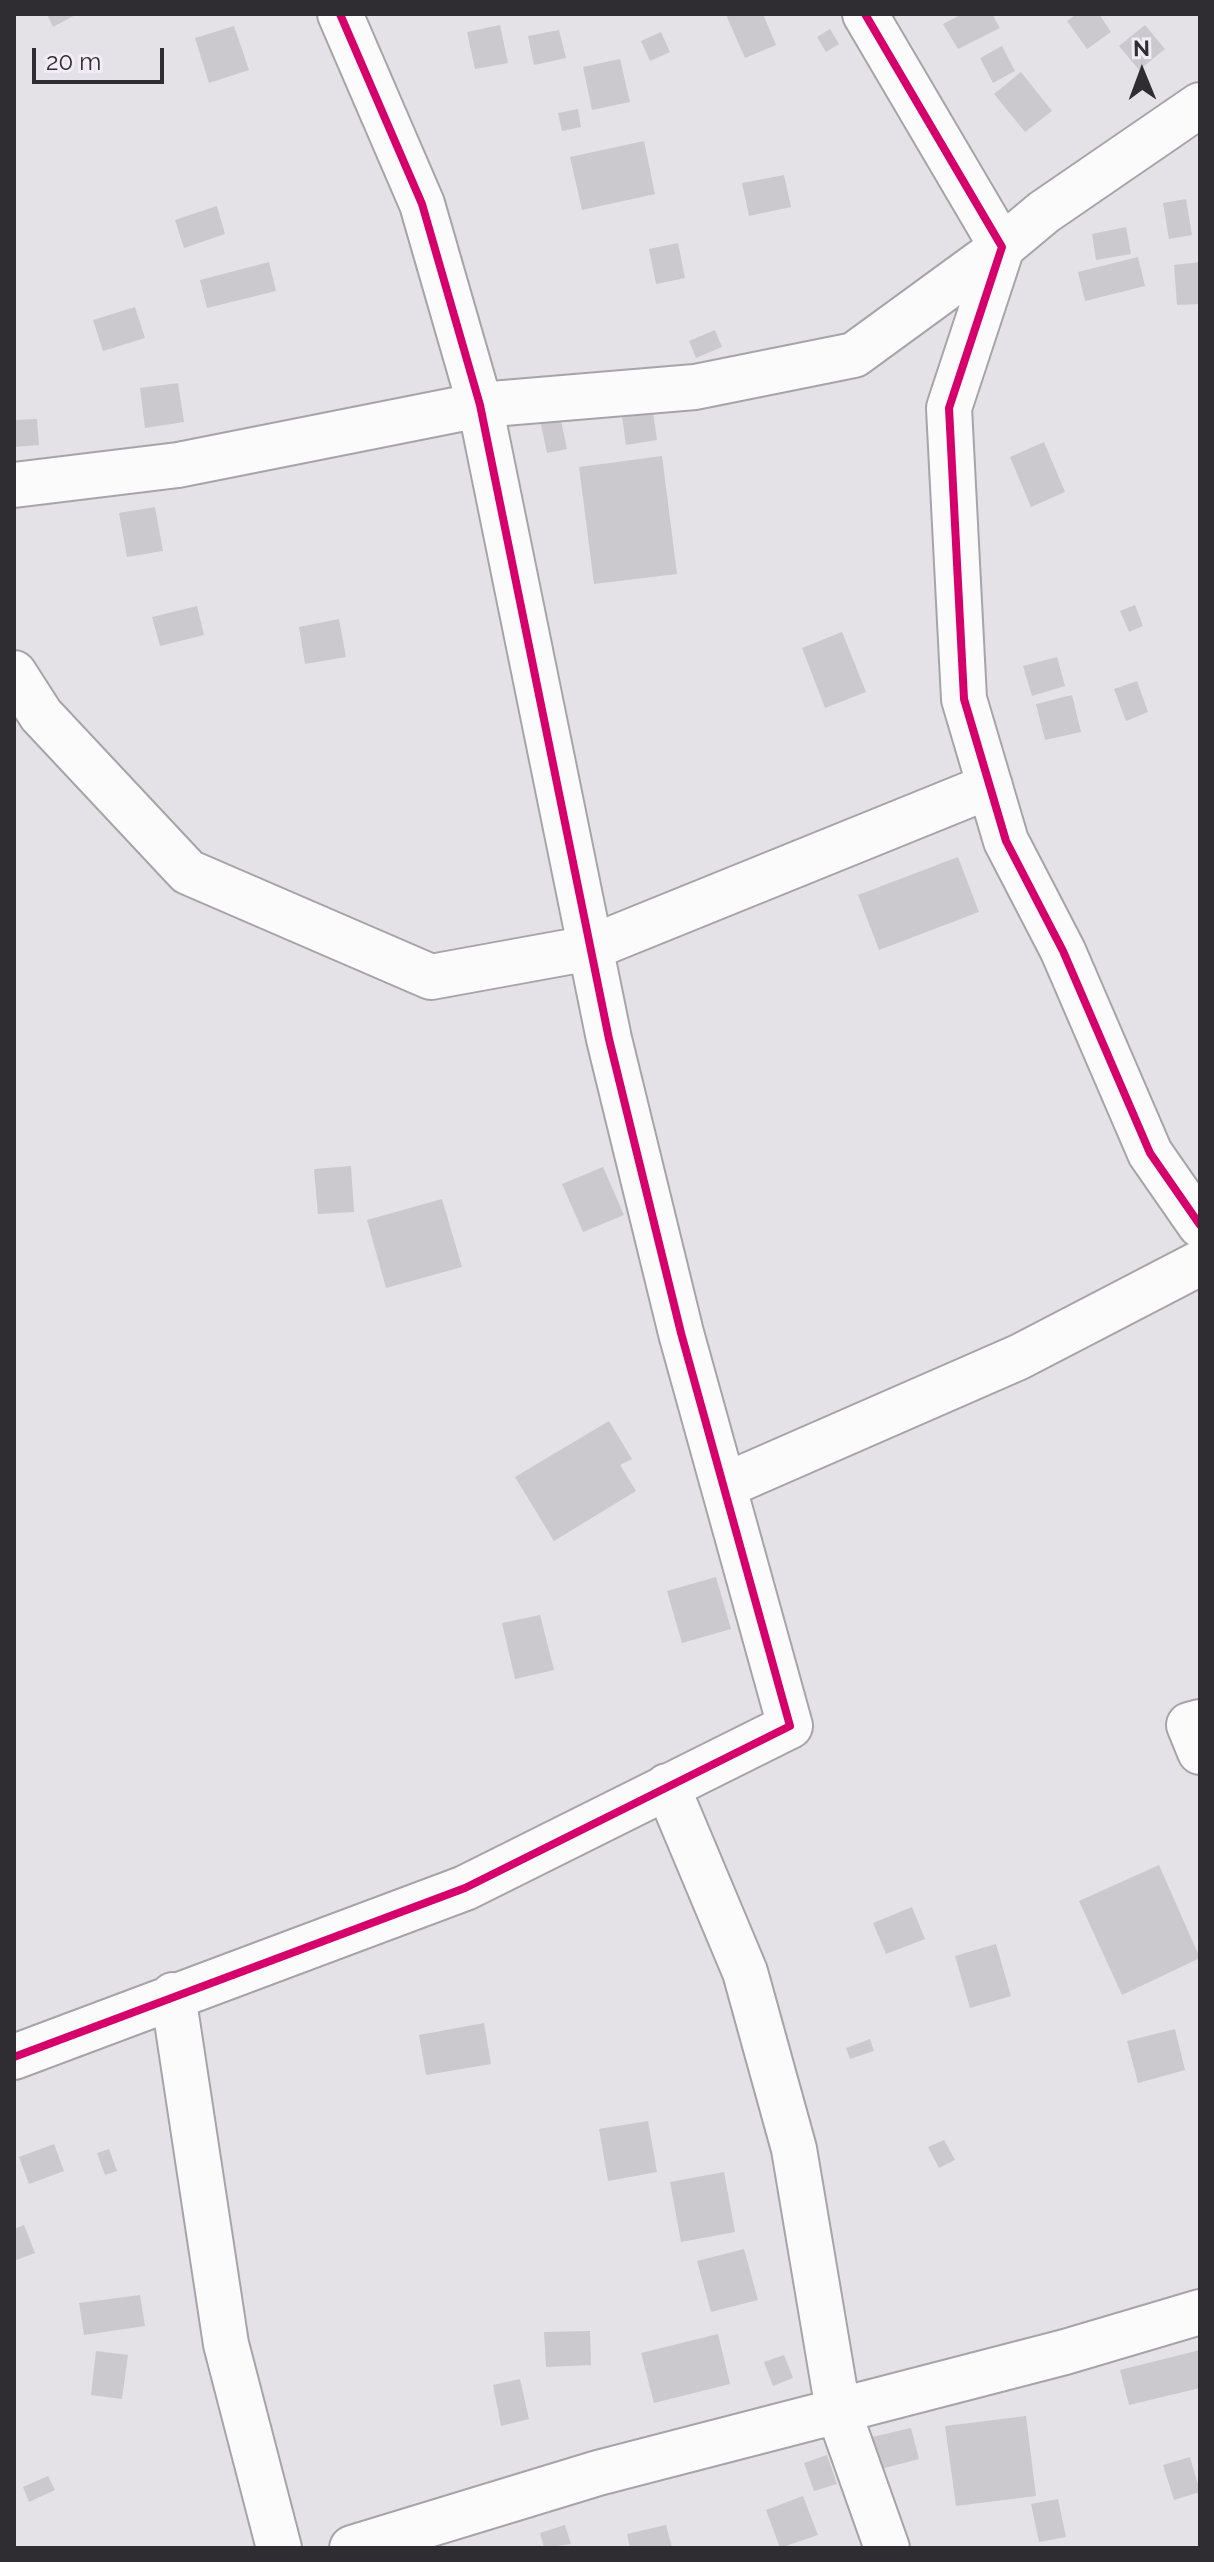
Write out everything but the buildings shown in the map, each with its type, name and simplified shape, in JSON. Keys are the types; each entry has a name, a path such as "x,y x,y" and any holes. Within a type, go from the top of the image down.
{"street":[{"path":"14,2057 465,1888 790,1726 681,1333 609,1039 480,405 422,204 340,14"},
{"path":"865,14 1002,247 949,408 964,699 1006,841 1063,951 1150,1153 1200,1225"},
{"path":"14,485 178,465 480,405 695,387 854,355 1002,247 1044,212 1200,105"},
{"path":"14,673 41,715 188,872 431,977 590,948 990,786"},
{"path":"724,1486 1019,1357 1200,1263"},
{"path":"1200,1722 1189,1725 1200,1752"},
{"path":"667,1786 745,1972 794,2149 838,2410 887,2548"},
{"path":"173,1995 226,2344 279,2548"},
{"path":"352,2548 598,2473 1065,2352 1200,2312"}],"cycle path":[{"path":"14,2057 465,1888 790,1726 681,1333 609,1039 480,405 422,204 340,14"},
{"path":"865,14 1002,247 949,408 964,699 1006,841 1063,951 1150,1153 1200,1225"}]}
